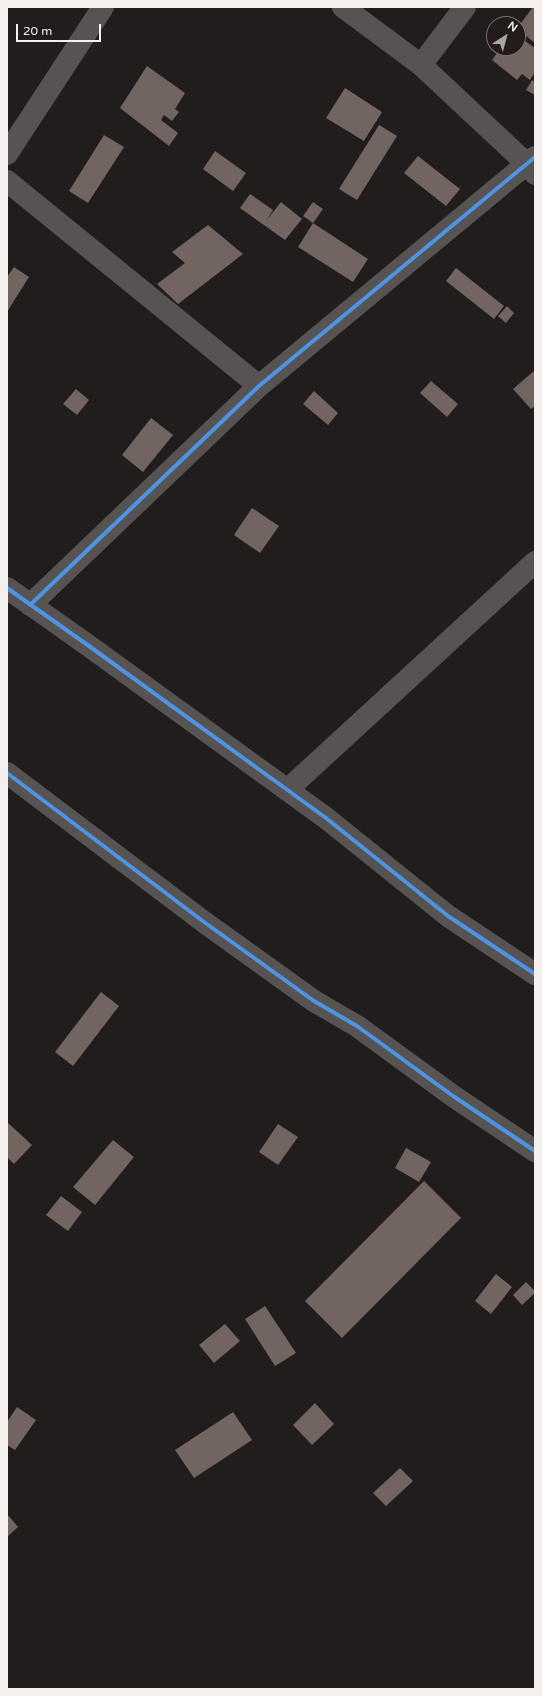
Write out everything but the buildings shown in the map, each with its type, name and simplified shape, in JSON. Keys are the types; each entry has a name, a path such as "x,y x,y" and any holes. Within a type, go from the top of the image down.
{"street":[{"path":"7,154 103,7"},
{"path":"30,605 259,386 532,165 421,65 343,7"},
{"path":"421,65 465,7"},
{"path":"7,181 259,386"},
{"path":"287,790 535,562"},
{"path":"7,588 332,823 448,916 535,974"},
{"path":"7,773 204,922 314,1001 357,1026 453,1096 535,1151"}],"cycle path":[{"path":"30,605 259,386 535,157"},
{"path":"7,588 326,818 448,916 535,974"},
{"path":"7,773 204,922 314,1001 357,1026 453,1096 535,1151"}]}
